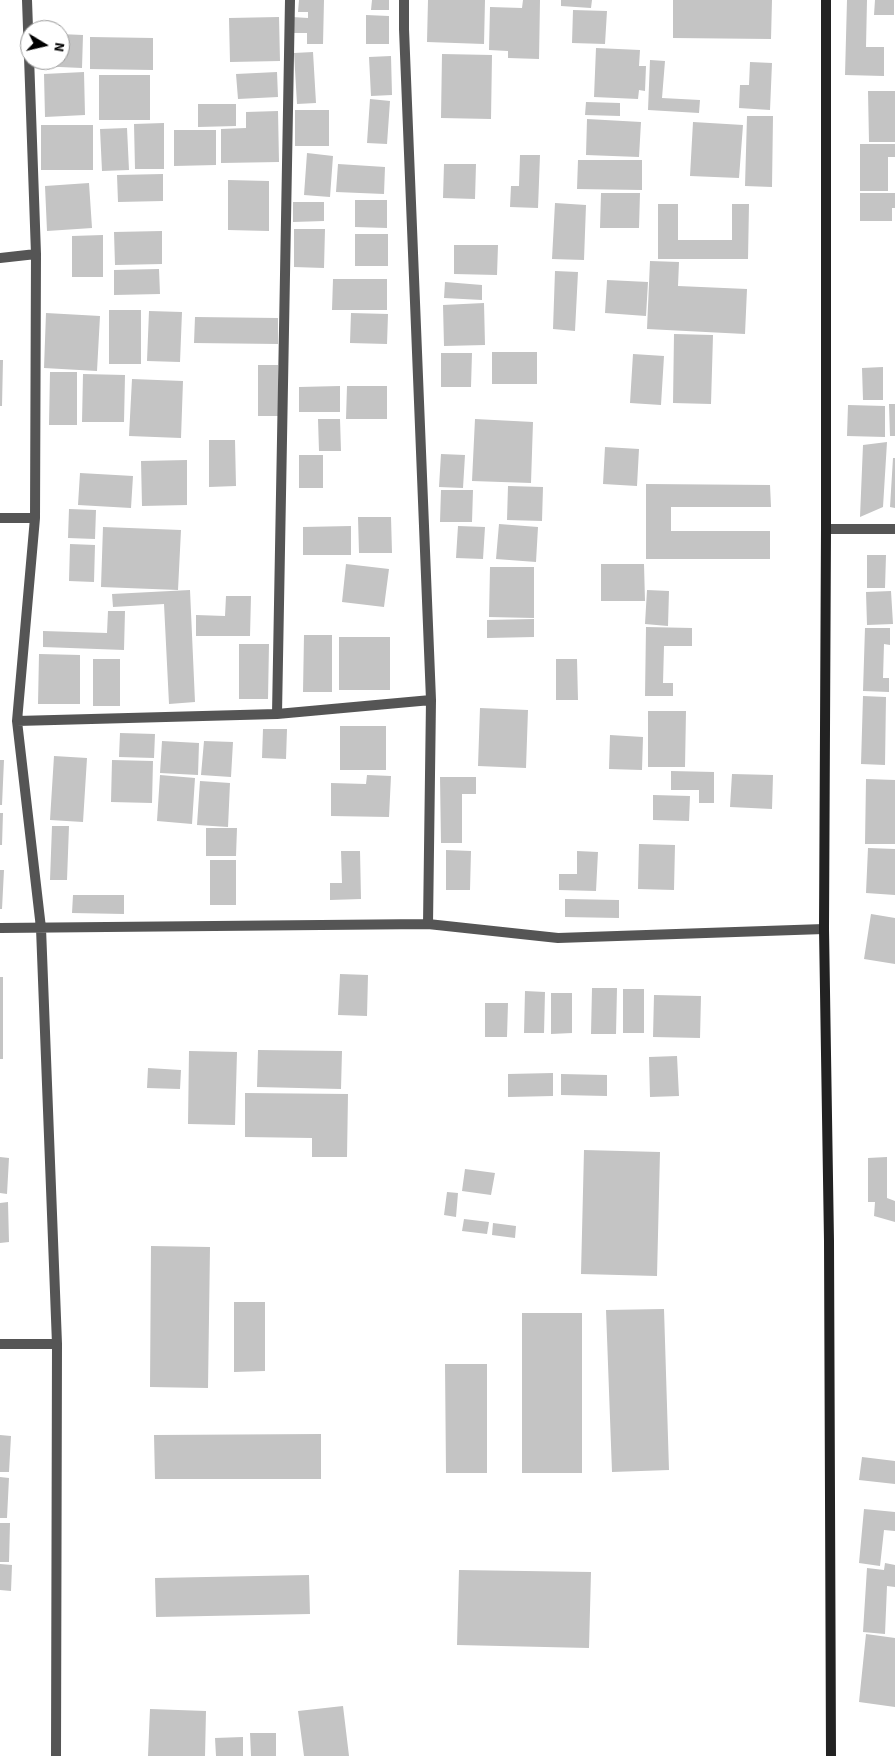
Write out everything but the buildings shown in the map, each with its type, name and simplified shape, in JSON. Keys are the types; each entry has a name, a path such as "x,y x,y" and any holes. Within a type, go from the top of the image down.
{"main road":[{"path":"826,0 824,929 829,1241 830,1756"}],"street":[{"path":"27,0 36,254 35,518 17,721 41,928 57,1344 56,1756"},
{"path":"277,714 290,0"},
{"path":"404,0 431,700 428,924"},
{"path":"0,258 36,254"},
{"path":"0,518 35,518"},
{"path":"826,529 895,529"},
{"path":"17,721 277,714 431,700"},
{"path":"0,928 428,924 558,938 824,929"},
{"path":"0,1344 57,1344"}]}
